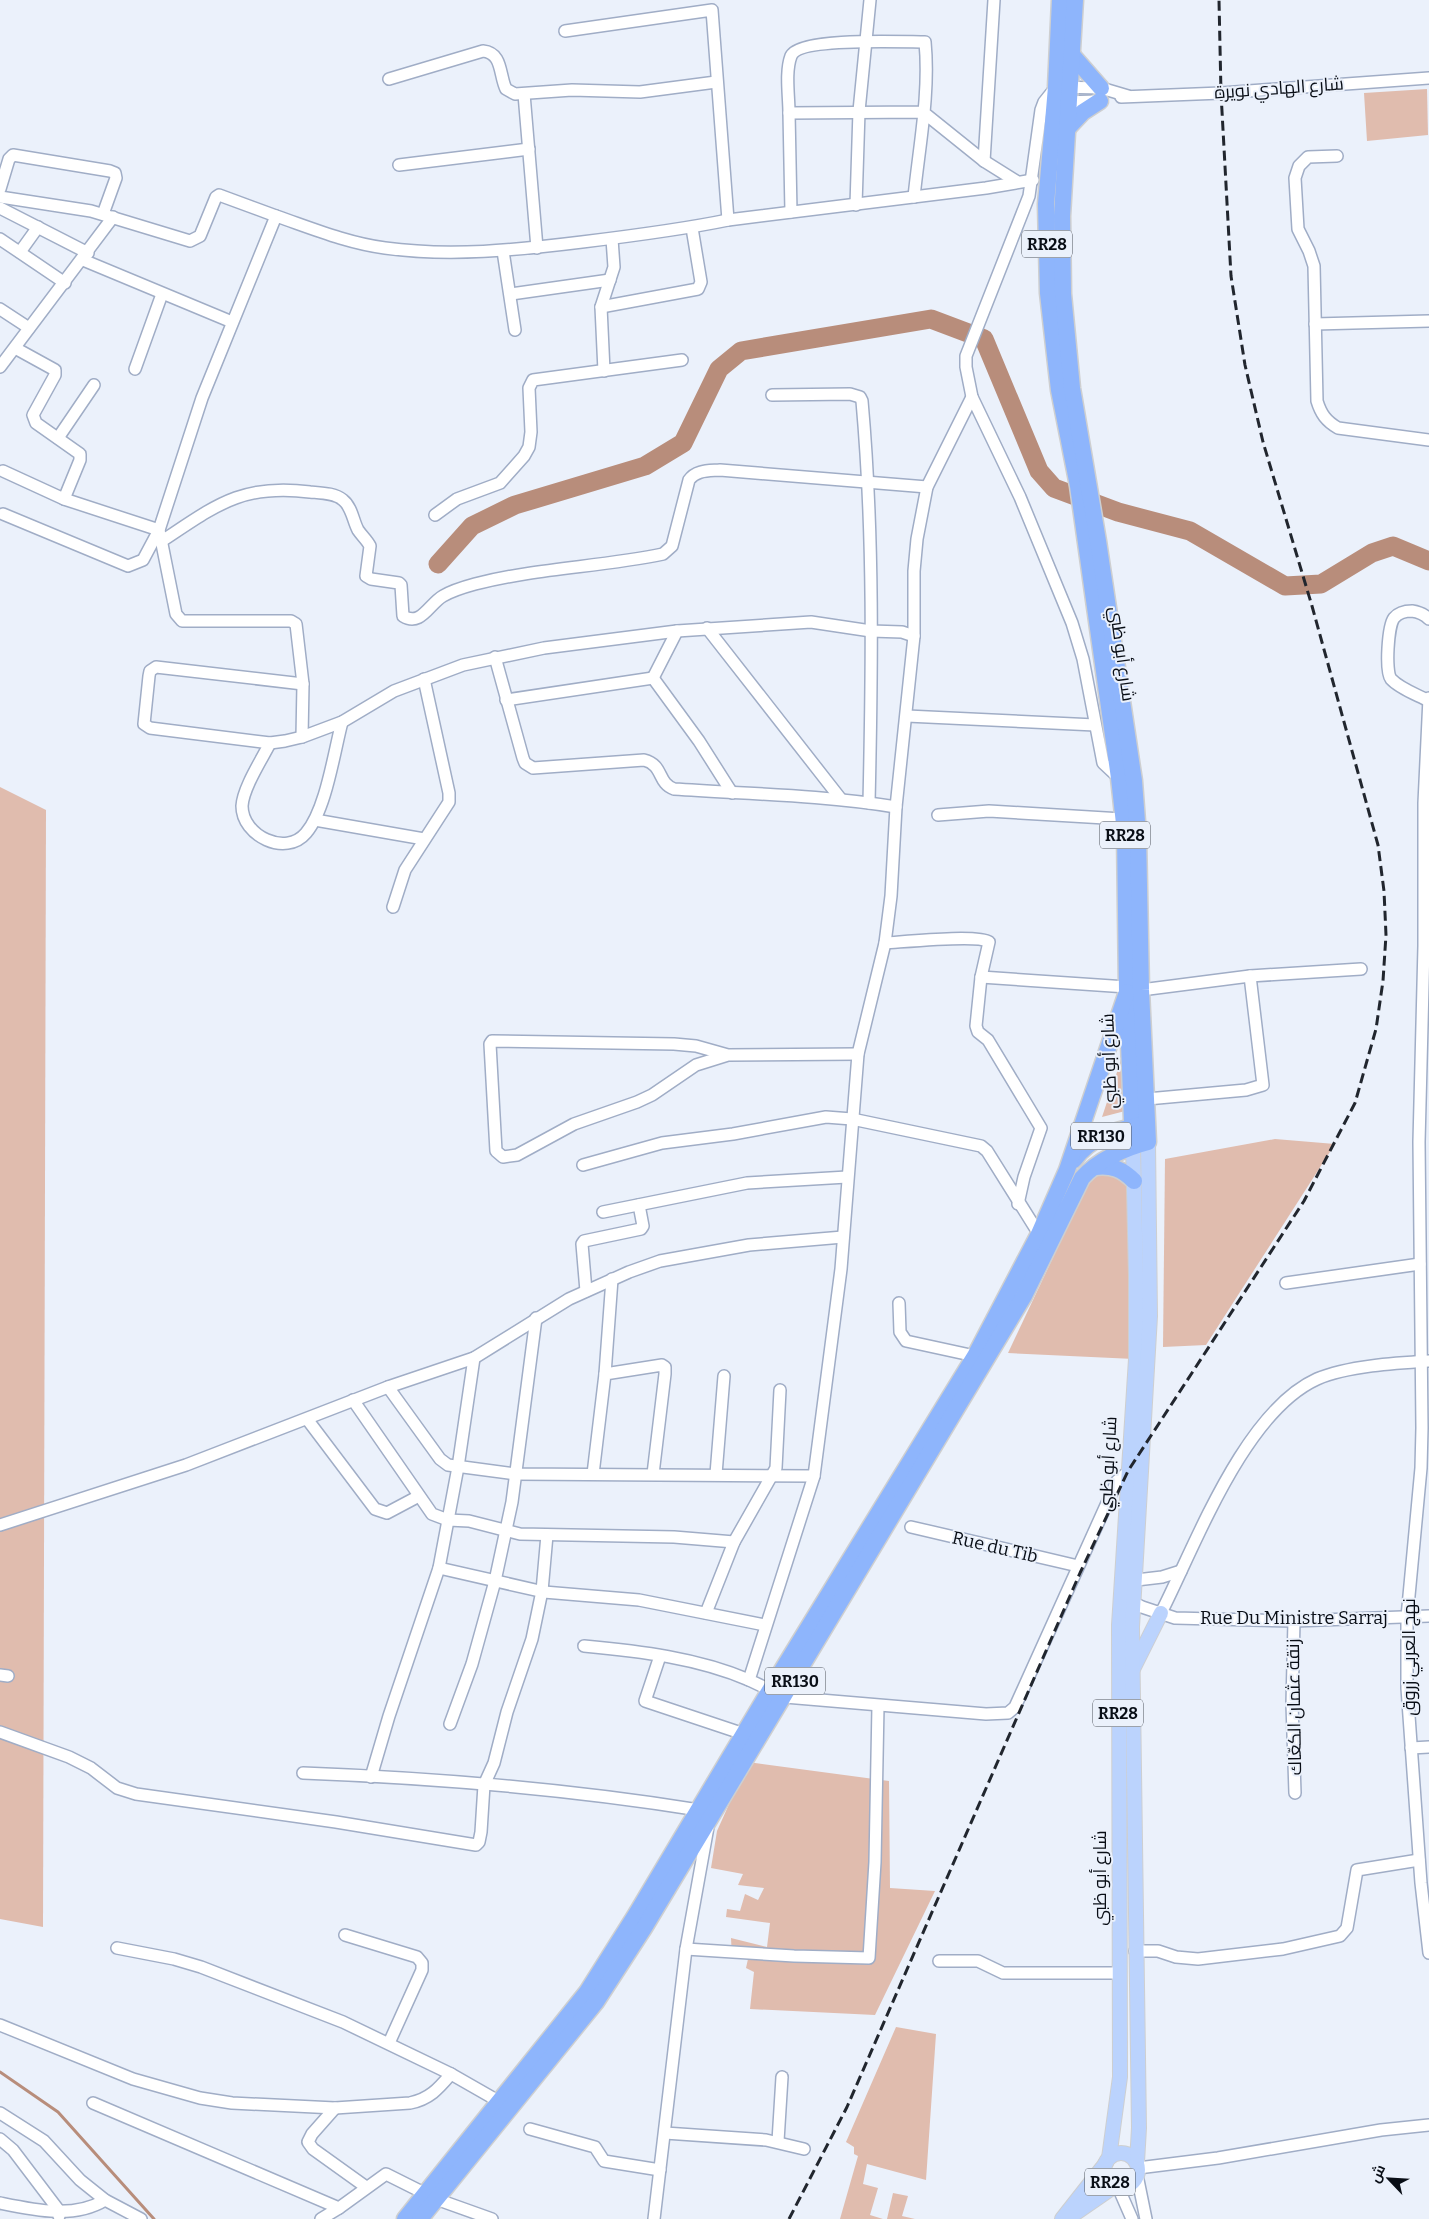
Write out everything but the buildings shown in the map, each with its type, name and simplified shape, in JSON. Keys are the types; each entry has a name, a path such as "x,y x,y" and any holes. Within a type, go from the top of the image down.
{"highway":[{"name":"RR28","path":"1060,0 1059,95 1066,130"},
{"name":"RR28","path":"1059,95 1073,56 1075,0"},
{"path":"1066,130 1101,95 1073,56"},
{"name":"شارع أبو ظبي","path":"1059,95 1046,204 1048,293 1059,390 1078,486 1119,778 1124,833 1141,1144"},
{"name":"شارع أبو ظبي","path":"1066,130 1062,216 1063,294 1072,388 1098,541 1134,781 1138,835 1132,990 1147,1099 1140,1125"},
{"path":"1067,1170 1132,990"},
{"name":"RR130","path":"404,2219 430,2197 512,2108 596,2002 644,1928 744,1734 778,1693 975,1356 1039,1234 1067,1170 1088,1144 1098,1137 1140,1125"},
{"name":"RR130","path":"420,2219 430,2197 500,2102 587,1992 704,1814 1024,1296 1074,1192 1092,1167 1141,1144"},
{"path":"1092,1167 1117,1168 1134,1181"}],"main road":[{"name":"شارع أبو ظبي","path":"1128,1581 1128,1471 1136,1359 1134,1181 1141,1144"},
{"name":"شارع أبو ظبي","path":"1107,2161 1120,2077 1118,1671 1142,1462 1150,1307 1141,1144"},
{"name":"شارع أبو ظبي","path":"1126,1599 1131,1672 1139,2128 1137,2169"},
{"path":"1131,1672 1161,1613"},
{"path":"1120,1901 1134,1901"},
{"name":"RR28","path":"1062,2219 1107,2161 1121,2153 1133,2157 1137,2169 1130,2185 1117,2186 1066,2219"},
{"name":"RR28","path":"1107,2161 1106,2176 1117,2186"}],"street":[{"path":"856,205 859,111 870,0"},
{"path":"984,161 994,0"},
{"path":"565,31 712,5 716,82 728,220"},
{"path":"791,212 789,70 792,54 806,46 865,42 925,42 927,62 914,197"},
{"path":"389,79 483,51 490,52 497,58 506,89 515,94 572,90 640,92 716,82"},
{"name":"شارع الهادي نويرة","path":"1059,95 1128,96 1221,93 1429,78"},
{"path":"524,94 537,248"},
{"path":"1059,95 1042,110 1030,196 966,356 972,397 1020,497 1072,623 1083,659 1103,763 1119,778"},
{"path":"789,113 923,112 984,161 1016,181"},
{"path":"399,165 530,149"},
{"path":"0,189 9,159 13,155 110,171 115,173 116,178 108,216 86,257 0,366"},
{"path":"1337,156 1308,157 1299,166 1294,178 1298,229 1314,266 1316,394 1321,412 1328,422 1349,432 1429,440"},
{"path":"0,197 108,216 190,241 200,236 216,197 219,195 347,240 385,248 446,252 503,251 537,248 692,228 728,220 986,188 1016,181 1033,180"},
{"path":"0,208 38,227 86,257 162,294 232,322"},
{"path":"4,514 128,566 142,560 160,536 202,398 276,216"},
{"path":"20,252 38,227"},
{"path":"601,307 698,289 702,282 692,228"},
{"path":"0,238 65,283"},
{"path":"604,371 601,307 614,267 612,238"},
{"path":"503,251 515,330"},
{"path":"511,294 610,280"},
{"path":"135,370 162,294"},
{"path":"0,309 29,328"},
{"path":"1315,324 1429,321"},
{"path":"15,348 56,370 33,415 36,423 77,451 81,457 64,499"},
{"path":"435,515 458,499 492,488 500,483 524,456 529,446 531,432 529,388 533,380 682,360"},
{"path":"58,438 94,385"},
{"path":"772,395 850,394 860,397 869,482 871,631 869,802"},
{"path":"749,1680 814,1476 831,1357 858,1054 885,943 896,807 914,636 914,571 917,539 927,487 972,397"},
{"path":"160,536 217,504 238,496 260,492 302,491 334,495 346,503 359,531 370,546 366,576 371,579 399,583 401,585 403,616 416,619 423,616 436,600 456,589 510,576 664,554 672,546 689,480 693,474 698,472 720,470 927,487"},
{"path":"3,471 64,499 160,536"},
{"path":"160,536 178,618 186,622 294,622 303,684 302,737"},
{"path":"1429,619 1415,611 1405,611 1394,618 1390,631 1388,669 1392,680 1397,684 1429,699"},
{"path":"303,684 156,667 150,671 143,720 147,727 270,743 302,737 342,722 394,691 463,665 544,648 707,628 811,622 871,631 902,632 914,636"},
{"path":"707,628 840,798"},
{"path":"653,678 677,631"},
{"path":"494,657 523,758 528,766 533,768 644,760 657,766 666,785 674,789 802,798 840,798 896,807"},
{"path":"506,700 653,678"},
{"path":"653,678 699,741 732,793"},
{"path":"393,907 405,870 445,810 449,793 424,679"},
{"name":"نهج العربي زروق","path":"1429,699 1429,737 1424,803 1426,946 1423,1270 1425,1362 1421,1468 1408,1618 1407,1688 1419,1860 1425,1883 1429,1953"},
{"path":"907,716 1095,725"},
{"path":"270,743 246,791 242,806 250,827 267,840 286,844 297,841 315,820 342,722"},
{"path":"938,815 989,811 1122,819"},
{"path":"315,820 424,839"},
{"path":"885,943 986,939 990,943 981,977 976,1026 978,1032 988,1040 1041,1128 1024,1177 1018,1204"},
{"path":"981,977 1132,990 1250,976 1360,969"},
{"path":"1147,1099 1246,1090 1263,1085 1250,976"},
{"path":"728,1055 696,1065 652,1095 574,1124 517,1155 503,1158 496,1151 490,1044 492,1041 674,1044 696,1046 728,1055 858,1054"},
{"path":"583,1165 662,1143 733,1134 826,1117 852,1119 981,1146 1039,1234"},
{"path":"603,1212 747,1183 847,1177"},
{"path":"586,1291 583,1243 592,1238 641,1229 643,1226 638,1205"},
{"path":"0,1525 186,1465 353,1400 474,1358 536,1318 586,1291 660,1261 749,1245 843,1237"},
{"path":"1286,1283 1423,1270"},
{"path":"593,1474 605,1374 612,1280"},
{"path":"899,1303 900,1332 906,1342 975,1356"},
{"path":"450,1724 472,1664 505,1532 516,1474 536,1318"},
{"path":"371,1777 389,1716 439,1568 458,1467 474,1358"},
{"path":"1161,1613 1226,1482 1253,1436 1273,1411 1294,1392 1334,1373 1425,1362"},
{"path":"605,1374 662,1365 665,1367 653,1474"},
{"path":"716,1474 724,1376"},
{"path":"388,1387 440,1459 448,1465 516,1474 814,1476"},
{"path":"706,1613 734,1542 777,1464 780,1390"},
{"path":"353,1400 432,1514 448,1520 469,1521 505,1532 547,1535 674,1537 734,1542"},
{"path":"307,1419 375,1509 387,1513 419,1496"},
{"path":"584,1646 660,1656 716,1668 778,1693 878,1706 986,1714 1012,1710 1117,1481 1142,1462"},
{"name":"Rue du Tib","path":"911,1528 1078,1566"},
{"path":"0,1732 69,1757 91,1768 117,1788 136,1794 336,1822 476,1845 479,1842 481,1832 484,1785 494,1763 507,1712 532,1639 542,1591 547,1535"},
{"path":"439,1568 542,1591 639,1600 765,1626"},
{"path":"1128,1581 1181,1571"},
{"name":"Rue Du Ministre Sarraj","path":"1126,1599 1146,1609 1175,1618 1294,1621 1429,1616"},
{"name":"زنقة عثمان الكعّاك","path":"1294,1621 1292,1704 1295,1793"},
{"path":"660,1656 645,1699 646,1702 744,1734"},
{"path":"686,1949 804,1957 869,1958 874,1862 878,1706"},
{"path":"1411,1748 1429,1747"},
{"path":"303,1773 561,1790 704,1814 654,2219"},
{"path":"1135,1951 1158,1951 1176,1957 1198,1959 1283,1950 1340,1936 1347,1928 1357,1870 1419,1860"},
{"path":"345,1935 416,1957 422,1963 422,1970 389,2043"},
{"path":"117,1948 174,1959 201,1967 343,2022 451,2074 500,2102"},
{"path":"939,1961 978,1962 1002,1973 1120,1973"},
{"path":"0,2025 124,2076 182,2094 232,2103 335,2108 401,2104 421,2101 434,2093 451,2074"},
{"path":"778,2141 782,2077"},
{"path":"93,2103 339,2208"},
{"path":"335,2108 312,2134 308,2142 313,2149 366,2187"},
{"path":"0,2113 44,2141 80,2180 105,2200 141,2219"},
{"path":"1146,2219 1137,2169 1218,2158 1381,2130 1429,2125"},
{"path":"530,2129 595,2147 604,2160 660,2170"},
{"path":"665,2133 778,2141 804,2149"},
{"path":"0,2139 13,2150 59,2216"},
{"path":"321,2219 386,2174 430,2197 492,2219"},
{"path":"1117,2186 1132,2219"},
{"path":"0,2203 59,2216 94,2208 105,2200"}],"shaded area":[{"path":"1427,89 1428,135 1367,141 1364,93"},
{"path":"0,787 46,810 43,1927 0,1919"},
{"path":"1127,1042 1129,1110 1102,1117"},
{"path":"1275,1139 1335,1144 1206,1345 1163,1347 1165,1159"},
{"path":"1098,1162 1132,1180 1134,1359 1008,1353"},
{"path":"748,1762 889,1781 890,1888 935,1891 875,2015 750,2009 754,1972 746,1968 748,1959 732,1958 731,1938 767,1947 770,1923 726,1917 727,1909 740,1911 745,1894 758,1900 764,1888 738,1885 743,1874 711,1868 717,1831"},
{"path":"896,2027 936,2034 926,2180 867,2164 863,2184 878,2188 870,2215 883,2219 840,2219 858,2156 854,2154 854,2147 846,2142"},
{"path":"893,2193 908,2196 902,2216 915,2219 887,2219"}],"waterway":[{"path":"438,564 472,526 515,505 645,466 683,443 719,369 741,351 931,319 984,339 1039,471 1054,488 1118,512 1190,531 1285,586 1321,584 1372,553 1393,546 1429,561"},
{"path":"0,2072 58,2112 154,2219"}],"railway":[{"path":"789,2219 847,2107 1080,1573 1128,1471 1304,1201 1355,1103 1376,1029 1383,981 1386,935 1384,891 1378,845 1312,606 1263,442 1245,365 1231,276 1221,93 1219,0"}]}
